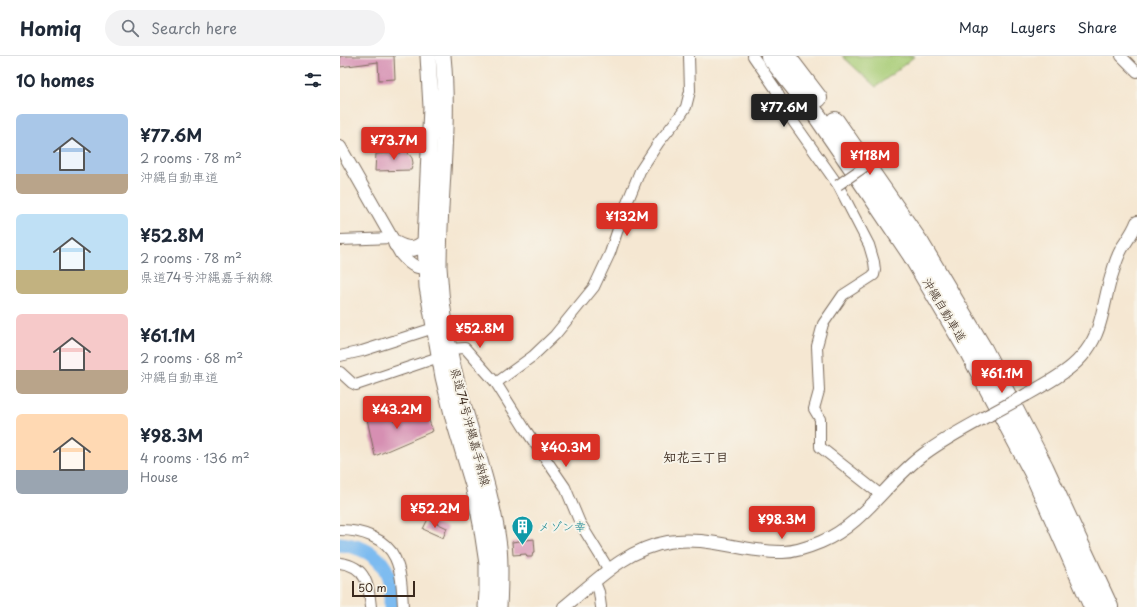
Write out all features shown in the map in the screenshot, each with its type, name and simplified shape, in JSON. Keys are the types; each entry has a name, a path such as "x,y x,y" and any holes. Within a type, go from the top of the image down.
{"highway":[{"name":"沖縄自動車道","path":"770,56 818,117 911,254 970,354 1033,472 1093,607"},
{"name":"沖縄自動車道","path":"786,56 828,111 921,245 979,342 1044,466 1109,607"}],"main road":[{"name":"県道74号沖縄嘉手納線","path":"428,56 431,107 425,242 445,326 444,353 453,418 473,485 481,524 487,564 486,607"},
{"name":"県道74号沖縄嘉手納線","path":"442,56 446,105 440,232 427,287 434,328 466,415 496,524 499,548 499,607"},
{"path":"394,241 405,249 418,248 425,242"}],"street":[{"path":"496,383 533,356 555,336 594,288 610,253 624,208 640,171 659,142 686,107 690,91 688,56"},
{"path":"753,56 776,88 790,117 838,185 869,245 876,270 874,275 844,295 823,324 817,346 819,391 814,408 820,419 820,447 881,495"},
{"path":"1121,56 1137,72"},
{"path":"340,147 401,254 416,268 432,268"},
{"path":"838,185 890,149"},
{"path":"564,607 625,558 646,548 668,542 687,540 763,551 784,552 802,549 822,542 842,530 863,514 924,454 989,415 1059,377 1085,354 1100,324 1112,272 1121,250 1137,222"},
{"path":"340,240 394,241"},
{"path":"340,356 362,351 434,328"},
{"path":"340,372 356,385 444,353 465,348 496,383 525,429 565,487 580,523 609,570"},
{"path":"340,530 368,534 382,542 387,547 395,558 397,564 402,584 403,607"},
{"path":"340,562 354,567 362,573 367,581 371,607"},
{"path":"595,582 601,607"}],"green space":[{"path":"842,56 915,56 876,87"}],"building":[{"path":"340,56 394,56 395,79 379,80 378,62 340,67"},
{"path":"401,144 412,158 413,163 411,170 375,171 376,154 401,153"},
{"path":"424,408 433,431 375,456 367,419 388,411 394,421"},
{"path":"428,519 447,528 443,538 423,529"},
{"name":"メゾン幸","path":"534,539 535,552 533,552 532,557 527,557 526,554 513,555 512,542"}],"waterway":[{"path":"340,544 362,549 375,557 385,568 390,583 391,607"}],"place":[{"name":"メゾン幸","path":"523,546"}],"district":[{"name":"知花三丁目","path":"696,457"}]}
